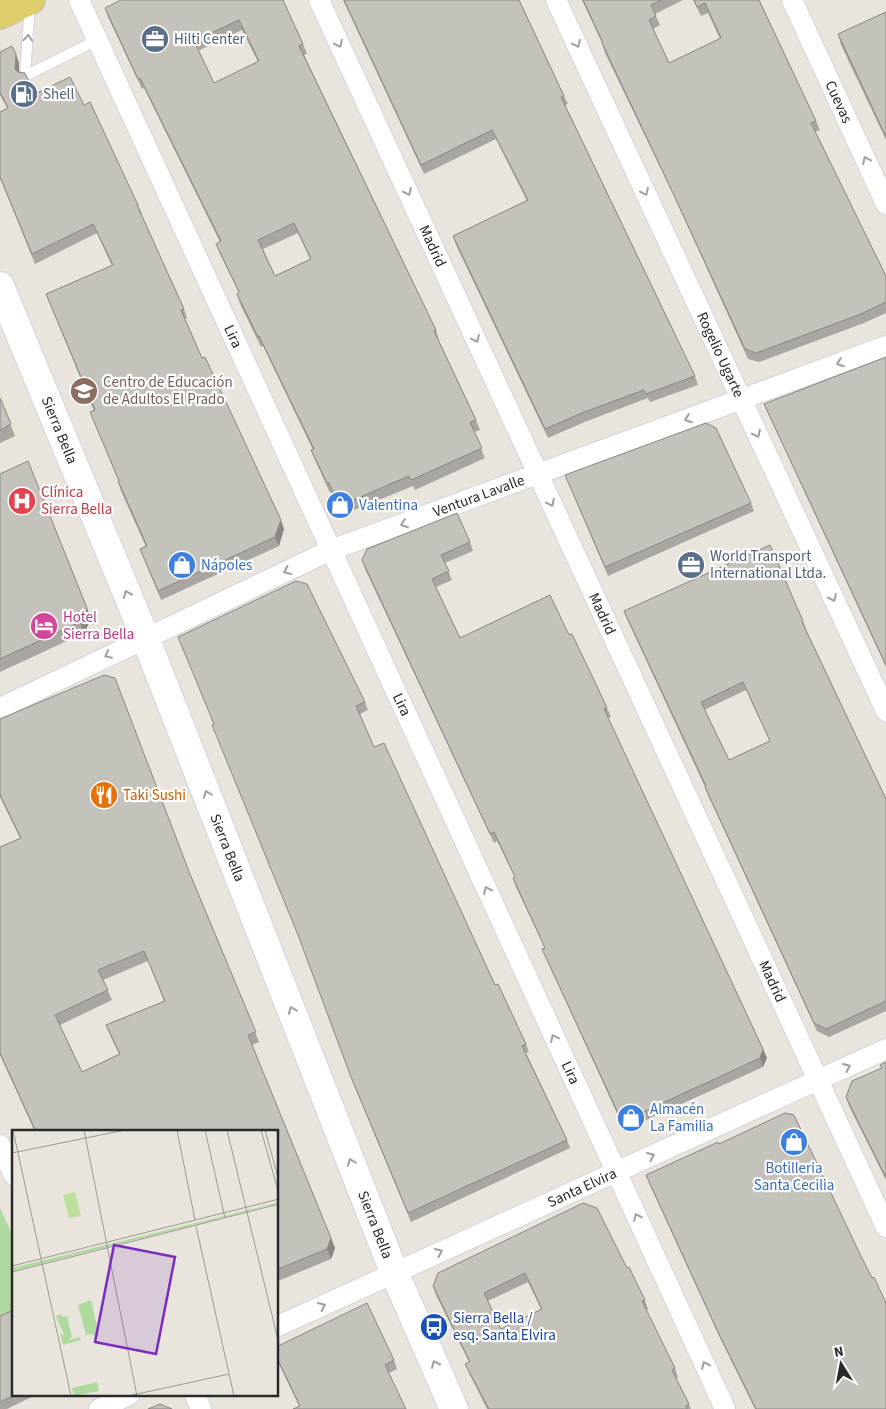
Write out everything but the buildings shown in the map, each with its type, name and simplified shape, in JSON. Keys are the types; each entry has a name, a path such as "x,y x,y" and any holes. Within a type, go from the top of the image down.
{"main road":[{"path":"0,15 31,0"},
{"name":"Sierra Bella","path":"0,286 146,637 394,1272 454,1409"}],"street":[{"name":"Lira","path":"79,0 725,1409"},
{"name":"Madrid","path":"319,0 886,1227"},
{"name":"Rogelio Ugarte","path":"556,0 886,710"},
{"name":"Cuevas","path":"792,0 886,204"},
{"name":"Ventura Lavalle","path":"0,708 331,550 886,346"},
{"name":"Santa Elvira","path":"279,1326 886,1050"},
{"path":"0,1145 12,1171"},
{"path":"195,1396 201,1409"}],"lane":[{"path":"31,0 25,76 97,40"}],"shaded area":[{"path":"0,390 18,436 0,444"}],"green space":[{"path":"0,1208 12,1234 12,1318 0,1323"}],"place":[{"name":"Hilti Center","path":"155,39"},
{"name":"Shell","path":"24,94"},
{"name":"Centro de Educación de Adultos El Prado","path":"84,391"},
{"name":"Clínica Sierra Bella","path":"22,501"},
{"name":"Valentina","path":"340,505"},
{"name":"Nápoles","path":"182,565"},
{"name":"World Transport International Ltda.","path":"691,565"},
{"name":"Hotel Sierra Bella","path":"44,626"},
{"name":"Taki Sushi","path":"104,795"},
{"name":"Almacén La Familia","path":"631,1118"},
{"name":"Botilleria Santa Cecilia","path":"794,1142"},
{"name":"Sierra Bella / esq. Santa Elvira","path":"434,1327"}]}
